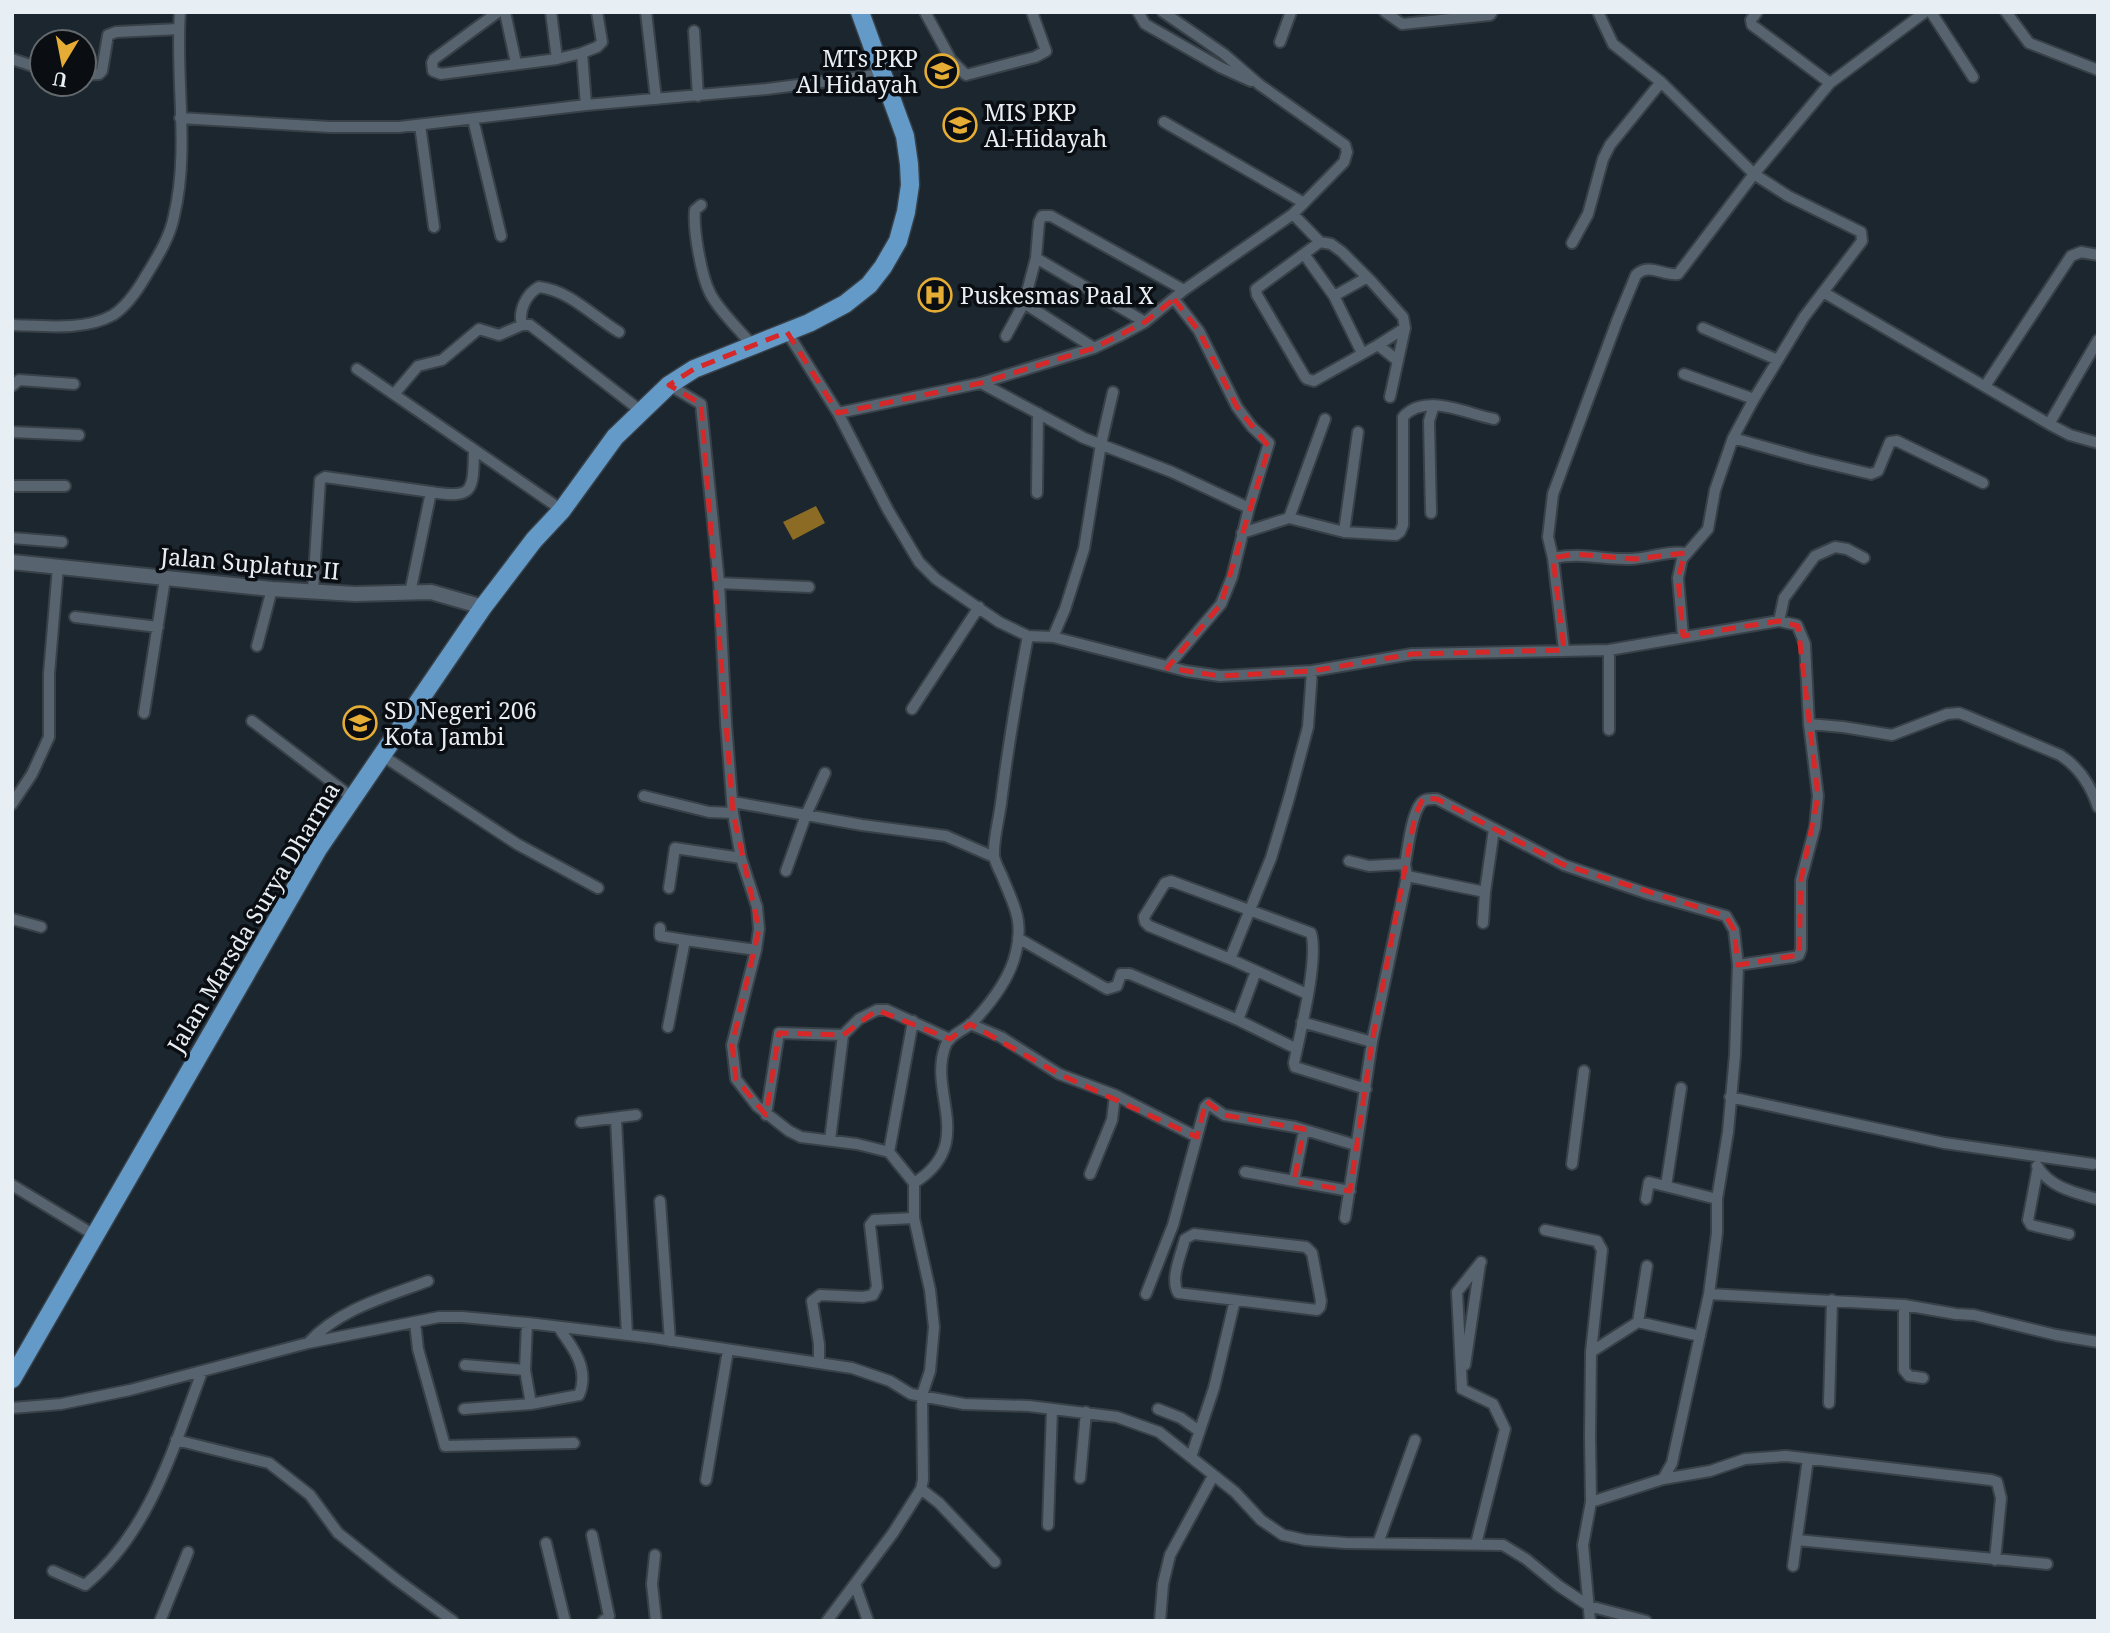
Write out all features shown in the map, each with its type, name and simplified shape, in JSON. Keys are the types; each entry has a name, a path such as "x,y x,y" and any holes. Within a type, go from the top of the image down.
{"highway":[{"name":"Jalan Marsda Surya Dharma","path":"12,1379 318,849 483,607 534,540 562,510 615,437 669,385 694,369 809,323 845,303 869,285 883,267 898,241 906,212 910,185 909,164 905,136 860,12"}],"street":[{"path":"12,325 54,326 98,320 113,315 142,283 157,259 174,216 181,168 180,12"},
{"path":"498,12 434,59 433,71 441,74 582,53 602,42 597,12"},
{"path":"505,12 516,63"},
{"path":"551,12 557,58"},
{"path":"646,12 656,99"},
{"path":"925,12 951,60 965,75 1035,57 1046,51 1032,12"},
{"path":"1138,12 1145,24 1220,67 1260,85"},
{"path":"838,412 981,383 1094,348 1145,322 1184,290 1293,214 1343,162 1347,152 1345,145 1163,12"},
{"path":"1280,42 1291,12"},
{"path":"1385,12 1402,24 1490,15 1492,12"},
{"path":"1598,12 1613,44 1661,82 1754,174 1788,196 1861,232 1861,241 1804,317 1754,399 1734,438 1715,490 1708,529 1685,553 1678,578 1683,636"},
{"path":"1757,12 1751,20 1752,25 1830,83"},
{"path":"1564,650 1548,537 1553,494 1636,275 1648,268 1669,275 1678,274 1754,174 1830,83 1928,12 1973,77"},
{"path":"2006,12 2029,43 2098,70"},
{"path":"98,74 102,71 108,35 116,32 179,29"},
{"path":"694,31 698,96"},
{"path":"582,53 586,105"},
{"path":"180,118 330,127 399,127 883,74"},
{"path":"1572,243 1588,214 1603,159 1610,145 1661,82"},
{"path":"473,118 501,236"},
{"path":"1164,122 1304,203"},
{"path":"420,125 435,228"},
{"path":"701,205 695,210 694,219 710,293 752,345"},
{"path":"1293,214 1320,242 1335,247 1402,314 1405,328 1390,397"},
{"path":"1006,336 1024,303 1042,216 1051,216 1184,290"},
{"path":"1320,242 1258,286 1256,292 1305,377 1314,381 1405,328"},
{"path":"1984,386 2071,256 2081,252 2098,255"},
{"path":"1304,254 1334,296 1362,353"},
{"path":"1035,258 1145,322"},
{"path":"1334,296 1366,278"},
{"path":"522,325 520,317 527,296 539,286 572,298 596,318 619,332"},
{"path":"1823,292 2049,425 2070,435 2098,443"},
{"path":"1168,666 1221,604 1233,577 1242,533 1269,443 1237,407 1199,331 1174,299"},
{"path":"1024,303 1094,348"},
{"path":"395,393 418,366 442,360 479,329 499,335 522,325 535,328 641,411"},
{"path":"1703,328 1778,360"},
{"path":"787,332 838,412 888,510 919,562 936,579 999,622 1028,636 1053,637 1220,676 1312,671 1412,654 1609,650 1779,621 1797,625 1805,644 1809,724 1818,796 1815,827 1801,880 1801,949 1799,955 1793,957 1738,965"},
{"path":"2049,425 2098,340"},
{"path":"1378,345 1398,361"},
{"path":"357,369 562,510"},
{"path":"1684,374 1754,399"},
{"path":"12,386 19,380 74,384"},
{"path":"981,383 1084,438 1172,472 1249,508"},
{"path":"669,385 701,404 719,583 733,808 741,858 757,907 759,929 756,950 732,1045 736,1079 744,1092 766,1115 801,1137 889,1152 914,1183 914,1218 930,1290 934,1327 930,1371 922,1395 921,1489 893,1533 827,1621"},
{"path":"1053,637 1065,610 1084,549 1101,444 1113,392"},
{"path":"1242,533 1289,518 1344,532 1376,536 1396,535 1400,533 1403,525 1402,417 1413,409 1434,405 1494,419"},
{"path":"1431,513 1429,421 1434,405"},
{"path":"1037,493 1038,413"},
{"path":"1289,518 1325,419"},
{"path":"12,432 79,435"},
{"path":"1344,532 1358,432"},
{"path":"1734,438 1871,474 1878,471 1890,442 1897,441 1983,483"},
{"path":"313,592 322,478 456,496 469,489 474,475 474,451"},
{"path":"12,486 65,486"},
{"path":"410,593 431,492"},
{"path":"12,538 62,542"},
{"path":"1779,621 1784,598 1815,556 1835,547 1847,549 1864,558"},
{"path":"1553,558 1574,554 1635,559 1675,552 1685,553"},
{"name":"Jalan Suplatur II","path":"12,562 313,592 431,592 483,607"},
{"path":"12,804 32,774 49,737 49,674 58,567"},
{"path":"144,713 165,579"},
{"path":"719,583 809,587"},
{"path":"257,646 272,589"},
{"path":"912,709 979,607"},
{"path":"75,617 158,627"},
{"path":"914,1183 927,1175 940,1154 948,1133 942,1075 945,1047 996,994 1010,970 1018,938 1019,916 1016,905 994,857 1012,716 1028,636"},
{"path":"1609,650 1609,730"},
{"path":"1230,959 1271,858 1308,727 1312,671"},
{"path":"1809,724 1892,735 1947,714 1959,713 2070,761 2093,791 2098,807"},
{"path":"252,721 352,798"},
{"path":"383,756 517,844 598,888"},
{"path":"786,871 825,773"},
{"path":"644,796 709,812 733,808 946,836 994,857"},
{"path":"1345,1218 1372,1042 1415,816 1421,802 1437,799 1564,864 1649,894 1726,916 1734,930 1738,965 1735,1055 1728,1132 1717,1199 1717,1233 1700,1336 1672,1463 1663,1479"},
{"path":"1483,923 1494,829"},
{"path":"669,887 675,848 741,858"},
{"path":"1349,861 1406,870 1485,892"},
{"path":"1307,994 1149,926 1144,917 1165,883 1171,881 1311,933 1314,949 1307,994 1294,1063 1298,1070 1366,1089"},
{"path":"12,919 41,926"},
{"path":"660,928 660,936 756,950"},
{"path":"1018,938 1107,989 1117,986 1121,974 1130,974 1238,1020 1297,1049"},
{"path":"668,1027 685,940"},
{"path":"1238,1020 1256,971"},
{"path":"830,1140 843,1035 859,1019 877,1010 887,1010 950,1039"},
{"path":"889,1152 913,1021"},
{"path":"1302,1022 1372,1042"},
{"path":"970,1024 1001,1037 1059,1074 1115,1095 1197,1137"},
{"path":"766,1115 779,1033 843,1035"},
{"path":"1572,1164 1584,1071"},
{"path":"1666,1186 1681,1088"},
{"path":"1090,1174 1112,1120 1115,1095"},
{"path":"1730,1097 1944,1143 2093,1164"},
{"path":"1146,1294 1173,1226 1208,1104 1224,1115 1304,1130 1352,1144 1357,1142"},
{"path":"582,1122 636,1115"},
{"path":"616,1119 627,1335"},
{"path":"1294,1181 1304,1130"},
{"path":"2030,1156 2044,1177 2055,1185 2097,1199"},
{"path":"2038,1167 2028,1220 2031,1225 2069,1234"},
{"path":"1245,1172 1350,1191"},
{"path":"1646,1199 1649,1182 1717,1199"},
{"path":"12,1185 96,1236"},
{"path":"660,1201 670,1341"},
{"path":"819,1363 819,1344 812,1301 820,1294 863,1297 873,1295 877,1287 870,1225 874,1220 914,1218"},
{"path":"1173,1226 1189,1235 1293,1245 1310,1250 1320,1307 1317,1310 1178,1293 1175,1278 1185,1239 1189,1235"},
{"path":"1545,1230 1590,1239 1601,1246 1591,1352 1591,1502 1583,1545 1590,1621"},
{"path":"1480,1262 1464,1376 1462,1389 1457,1292 1480,1262"},
{"path":"1638,1322 1647,1266"},
{"path":"308,1343 322,1328 354,1310 428,1281"},
{"path":"1709,1294 1904,1305 1974,1315 2098,1342"},
{"path":"1191,1457 1214,1388 1235,1300"},
{"path":"1829,1403 1832,1300"},
{"path":"1904,1305 1903,1370 1909,1376 1923,1378"},
{"path":"12,1408 61,1404 202,1372 308,1343 439,1317 527,1323 627,1335 852,1368 890,1381 911,1394 964,1404 1052,1409 1118,1417 1159,1432 1235,1492 1261,1520 1283,1535 1306,1540 1503,1545 1589,1606 1646,1621"},
{"path":"415,1322 418,1349 445,1446 574,1443"},
{"path":"1591,1352 1638,1322 1700,1336"},
{"path":"527,1323 525,1370 531,1404"},
{"path":"464,1409 531,1404 576,1397 582,1389 581,1362 558,1327"},
{"path":"706,1480 728,1350"},
{"path":"465,1365 525,1370"},
{"path":"53,1571 80,1584 89,1582 134,1533 155,1492 202,1372"},
{"path":"1462,1389 1493,1404 1505,1429 1476,1544"},
{"path":"1048,1525 1052,1409"},
{"path":"1158,1409 1181,1418 1199,1431"},
{"path":"1080,1478 1086,1412"},
{"path":"176,1440 269,1463 310,1495 338,1533 453,1621"},
{"path":"1378,1543 1415,1440"},
{"path":"1591,1502 1663,1479 1710,1471 1745,1460 1786,1456 1997,1482 2001,1488 2001,1498 1995,1560"},
{"path":"1793,1566 1808,1459"},
{"path":"1160,1621 1163,1584 1170,1555 1213,1476"},
{"path":"921,1489 939,1503 995,1562"},
{"path":"592,1535 609,1616 603,1621"},
{"path":"1797,1540 2047,1564"},
{"path":"546,1543 565,1621"},
{"path":"160,1621 188,1552"},
{"path":"655,1555 652,1584 656,1621"},
{"path":"855,1584 868,1621"}],"highlighted area":[{"path":"1174,299 1199,331 1237,407 1269,447 1221,604 1167,668 1220,676 1312,671 1412,654 1564,650 1553,558 1574,554 1635,559 1685,553 1678,578 1683,636 1779,621 1798,626 1818,796 1801,880 1799,955 1738,965 1734,930 1726,916 1564,865 1437,799 1423,798 1415,816 1372,1042 1350,1191 1294,1181 1304,1129 1224,1115 1206,1101 1197,1137 1059,1074 970,1024 950,1039 877,1010 843,1035 779,1033 766,1115 736,1079 732,1045 759,929 733,813 701,404 669,385 694,369 787,332 838,413 981,383 1094,348 1145,322"}],"shaded area":[{"path":"816,506 825,523 793,540 783,522"}],"place":[{"name":"MTs PKP Al Hidayah","path":"942,71"},
{"name":"MIS PKP Al-Hidayah","path":"960,125"},
{"name":"Puskesmas Paal X","path":"935,295"},
{"name":"SD Negeri 206 Kota Jambi","path":"360,723"}]}
